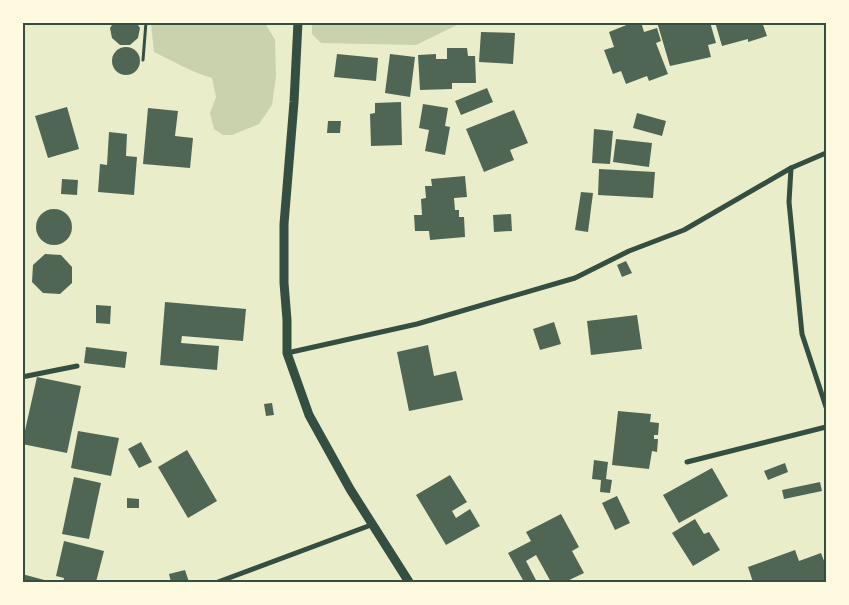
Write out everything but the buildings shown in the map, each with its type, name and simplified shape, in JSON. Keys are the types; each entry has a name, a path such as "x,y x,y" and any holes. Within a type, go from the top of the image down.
{"street":[{"path":"298,22 294,102 284,224 287,353 309,415 371,525 409,582"},
{"path":"287,353 417,324 575,278 629,251 684,230 791,168 826,153"},
{"path":"791,168 789,202 802,334 826,407"},
{"path":"22,377 77,366"},
{"path":"687,462 826,428"},
{"path":"218,582 371,525"}],"path":[{"path":"143,60 146,22"}],"green space":[{"path":"312,22 461,23 416,45 321,43 312,34"},
{"path":"151,23 265,23 275,40 276,76 272,105 259,124 232,135 223,135 214,129 210,113 216,97 212,78 189,70 154,52"}]}
